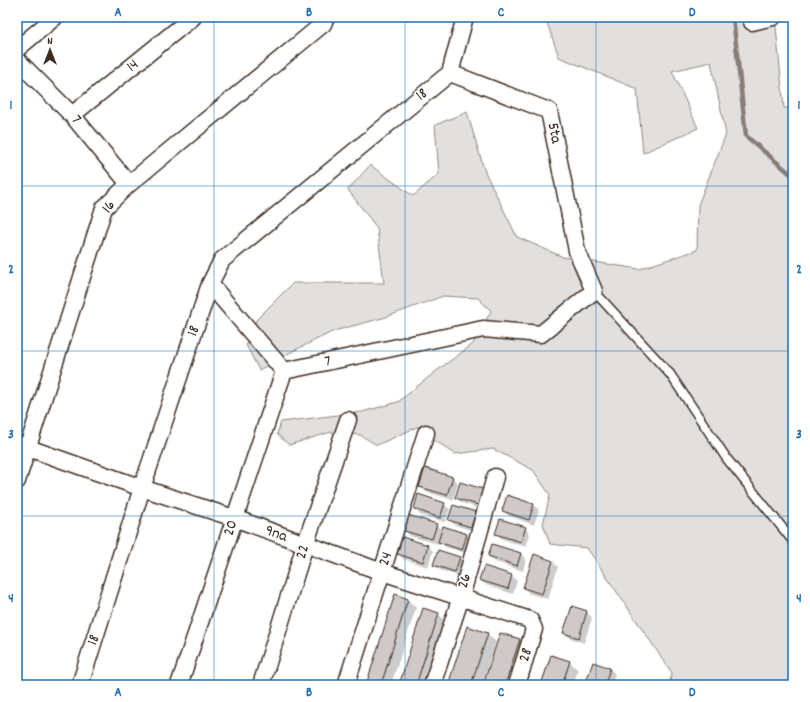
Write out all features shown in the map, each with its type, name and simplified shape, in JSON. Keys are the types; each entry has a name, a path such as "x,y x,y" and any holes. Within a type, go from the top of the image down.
{"street":[{"path":"17,49 55,17"},
{"name":"14","path":"72,115 193,17"},
{"name":"16","path":"17,481 22,446 104,208 129,184 323,24 326,17"},
{"path":"450,73 465,17"},
{"path":"752,22 773,17"},
{"name":"7","path":"17,60 72,115 129,184"},
{"name":"18","path":"80,685 142,488 210,284 222,260 450,73"},
{"name":"5ta","path":"450,73 549,111 577,252 594,291"},
{"path":"210,284 284,371"},
{"name":"7","path":"284,371 483,329 541,334 594,291"},
{"name":"20","path":"179,685 284,371"},
{"name":"22","path":"261,685 305,545 348,420"},
{"name":"24","path":"346,685 426,433"},
{"name":"9na","path":"22,446 234,518 382,572 530,620 533,624"},
{"name":"26","path":"432,685 461,597 495,477"},
{"name":"28","path":"517,685 534,629 533,624"}],"lane":[{"path":"594,291 670,374 728,459 793,542"}],"shaded area":[{"path":"545,17 775,17 784,108 793,108 793,685 669,685 672,673 587,548 550,544 543,524 550,495 533,470 493,449 455,454 433,439 431,426 417,427 377,445 360,435 331,432 289,445 277,434 281,422 362,412 398,402 473,344 491,311 478,298 443,296 386,317 334,331 291,352 259,370 246,345 256,320 293,283 384,283 377,228 348,190 370,165 413,196 439,174 435,125 467,112 485,172 517,237 563,257 639,269 697,250 698,205 726,134 711,62 672,71 698,128 643,153 637,89 559,57"}],"building":[{"path":"425,468 453,477 447,495 419,487"},
{"path":"460,482 483,489 478,505 455,498"},
{"path":"418,494 445,503 440,518 414,509"},
{"path":"507,495 534,504 529,520 502,511"},
{"path":"453,505 476,512 471,527 448,520"},
{"path":"408,515 437,524 432,539 404,531"},
{"path":"500,519 526,527 521,542 495,534"},
{"path":"443,526 467,534 462,550 438,542"},
{"path":"402,537 428,545 423,562 397,554"},
{"path":"492,544 521,553 517,566 488,556"},
{"path":"438,550 460,557 455,572 433,565"},
{"path":"534,554 553,561 542,594 523,588"},
{"path":"484,566 512,575 508,589 479,580"},
{"path":"395,594 408,599 381,685 366,685"},
{"path":"572,606 587,611 579,638 563,633"},
{"path":"423,608 439,613 416,685 399,685"},
{"path":"467,626 488,633 471,685 448,685"},
{"path":"500,633 520,639 505,685 483,685"},
{"path":"551,655 570,661 562,685 541,685"},
{"path":"593,662 610,668 605,685 585,685"}],"waterway":[{"path":"733,17 746,136 793,176"}]}
